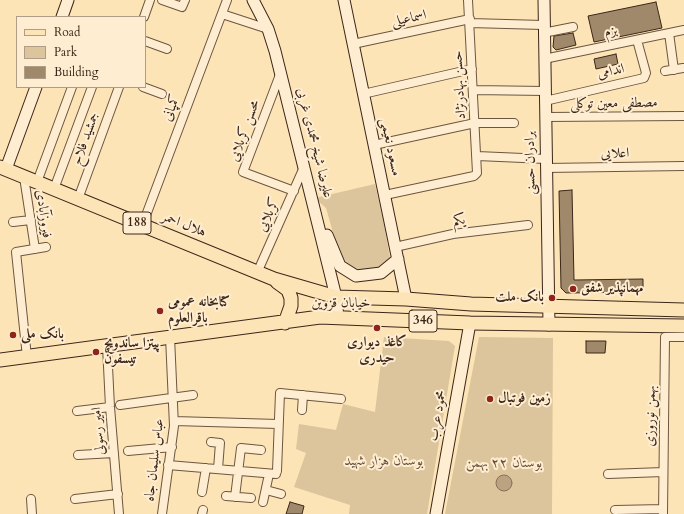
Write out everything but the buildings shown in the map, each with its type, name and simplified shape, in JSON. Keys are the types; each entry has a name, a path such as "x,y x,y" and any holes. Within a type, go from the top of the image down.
{"main road":[{"path":"62,16 68,0"},
{"name":"علیرضا شیخ محمدی غربی","path":"253,0 268,29 281,72 336,297 338,318"},
{"name":"مسعود نعیمی","path":"344,0 406,299"},
{"name":"برادران حسنی","path":"544,0 543,29 549,325"},
{"path":"3,168 36,88"},
{"name":"هلال احمر","path":"3,168 257,273 336,297"},
{"path":"311,197 337,261 348,272 356,276 374,276 387,270 398,259"},
{"name":"188","path":"274,279 288,290 291,298 291,306 284,323"},
{"name":"خیابان قزوین","path":"336,297 406,299 471,304 549,307 684,310"},
{"name":"خیابان قزوین","path":"0,360 320,317 549,325 684,326"},
{"name":"محمود عرب","path":"436,514 470,323"}],"street":[{"path":"144,16 150,0"},
{"path":"162,0 182,8 185,0"},
{"name":"کمپانی","path":"142,226 227,0"},
{"name":"حسن بهادرنژاد","path":"385,195 474,176 478,169 468,0"},
{"path":"222,14 268,29"},
{"name":"اسماعیلی","path":"353,44 470,21 543,29 573,28"},
{"name":"بزم","path":"544,59 684,30"},
{"path":"669,33 669,70 683,68"},
{"name":"اندامی","path":"545,96 644,78 646,73 637,40"},
{"path":"146,41 168,49"},
{"path":"364,94 472,69"},
{"name":"محسن کربلایی","path":"281,72 242,172 294,191"},
{"path":"30,179 72,88"},
{"path":"54,189 92,88"},
{"name":"جمشید فلاح","path":"78,199 119,88"},
{"path":"146,88 162,94"},
{"path":"474,90 545,96"},
{"name":"مصطفی معین توکلی","path":"545,117 684,116"},
{"path":"374,145 475,123 514,123"},
{"name":"اعلایی","path":"477,156 546,164 684,166"},
{"name":"کربلایی","path":"257,273 304,167"},
{"name":"فیروزآبادی","path":"27,357 16,252 35,249 31,220 30,179"},
{"path":"13,222 31,220"},
{"name":"یکم","path":"395,247 453,234 528,224"},
{"path":"35,249 46,247"},
{"name":"عباس سلیمان جاه","path":"162,514 168,465 172,447 174,421 170,337"},
{"name":"بهمن نوروزی","path":"663,511 665,337 684,337"},
{"name":"امیر رسولی","path":"107,346 110,407 119,514"},
{"path":"263,502 266,490 274,473 280,393 340,399"},
{"path":"120,405 193,395"},
{"path":"302,410 303,395"},
{"path":"77,411 110,407"},
{"path":"174,421 278,424"},
{"path":"211,442 220,442 218,469"},
{"path":"128,451 172,447"},
{"path":"235,497 240,448 261,450"},
{"path":"78,455 114,453"},
{"path":"168,465 274,473"},
{"path":"202,492 206,468"},
{"path":"608,474 663,472"},
{"path":"266,490 281,494"},
{"path":"75,499 118,494"},
{"path":"226,496 251,498"},
{"path":"31,500 32,514"},
{"path":"615,510 663,511"}],"green space":[{"path":"375,184 390,258 384,268 361,274 342,264 326,208 315,198"},
{"name":"بوستان هزار شهید","path":"384,337 449,341 455,346 427,514 349,514 350,505 294,487 306,453 296,449 299,424 336,430 343,404 375,412"},
{"name":"بوستان ۲۲ بهمن","path":"479,337 553,338 552,514 445,514"}],"shaded area":[{"path":"501,475 507,475 512,480 510,489 507,491 501,491 496,486 496,480"}],"place":[{"name":"مهمانپذیر شفق","path":"573,289"},
{"name":"بانک ملت","path":"552,298"},
{"name":"کتابخانه عمومی باقرالعلوم","path":"160,311"},
{"name":"کاغذ دیواری حیدری","path":"377,328"},
{"name":"بانک ملی","path":"13,335"},
{"name":"پیتزا ساندویچ تیسفون","path":"96,352"},
{"name":"زمین فوتبال","path":"490,399"}]}
